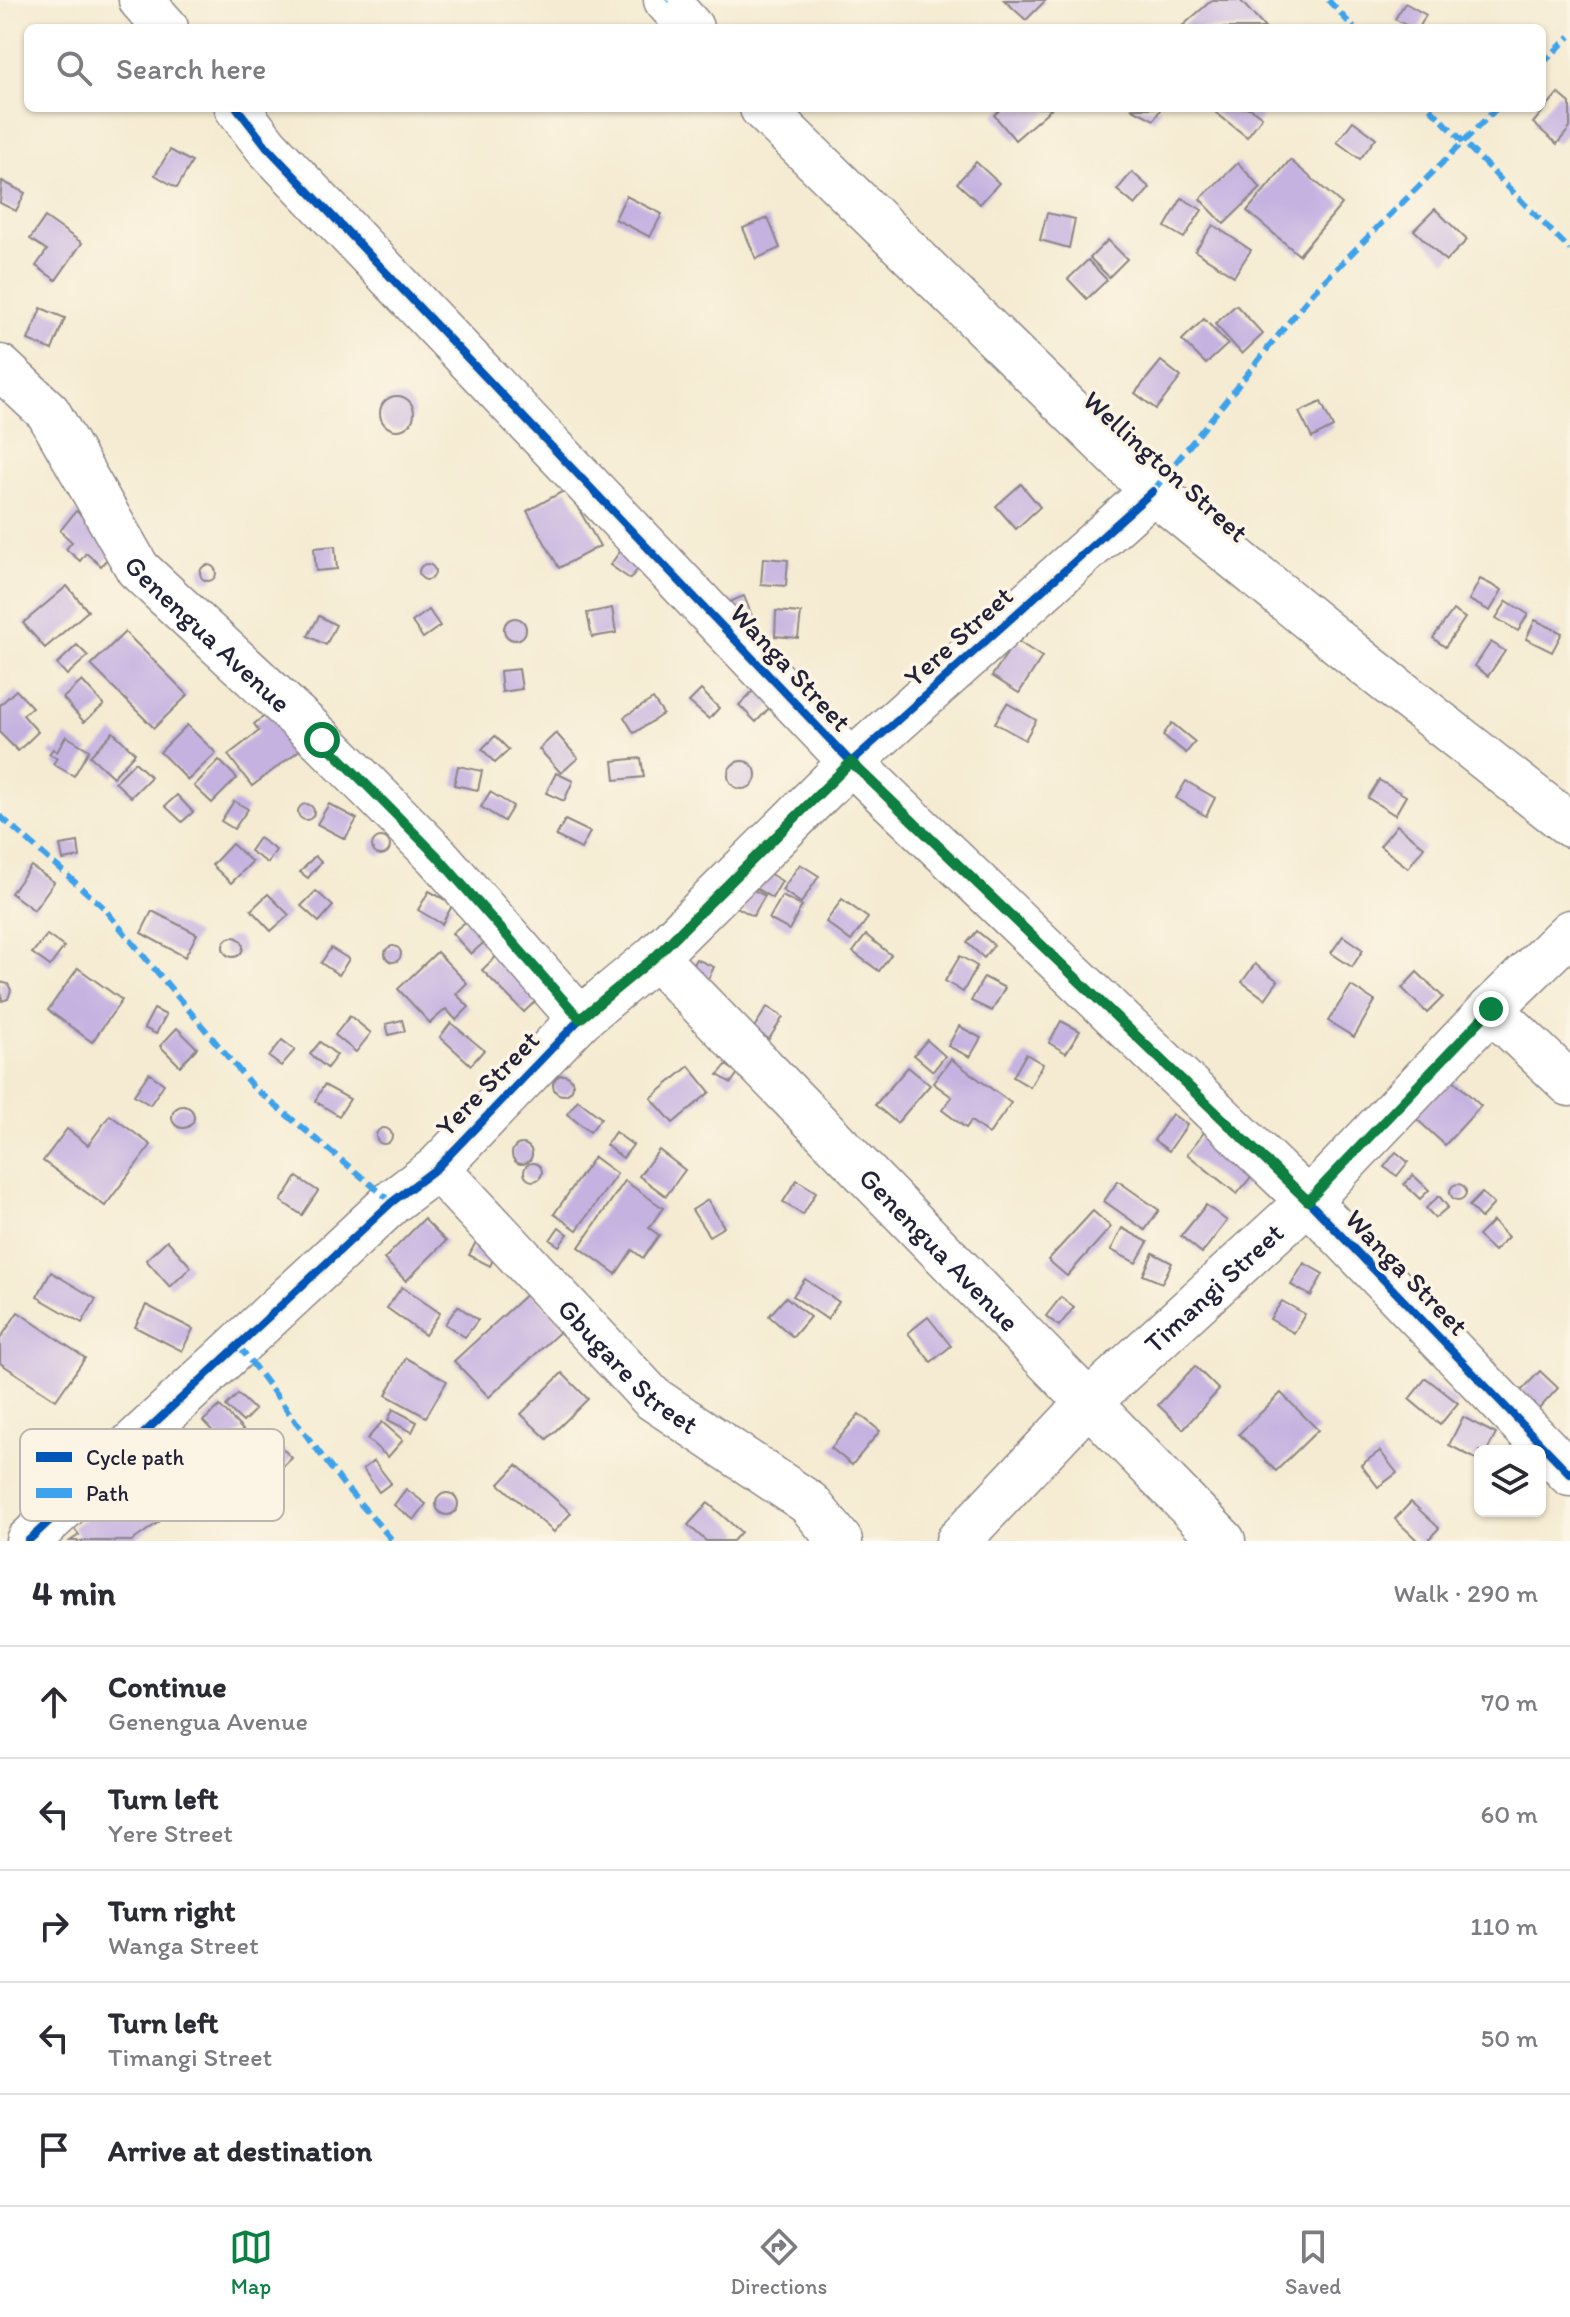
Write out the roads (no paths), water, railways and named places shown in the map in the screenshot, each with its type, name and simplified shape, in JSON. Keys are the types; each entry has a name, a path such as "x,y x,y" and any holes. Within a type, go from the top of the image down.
{"street":[{"path":"141,0 162,24"},
{"path":"666,0 687,24"},
{"name":"Wanga Street","path":"240,112 267,147 851,762 1308,1201 1570,1474"},
{"name":"Wellington Street","path":"766,112 1153,491 1570,825"},
{"name":"Genengua Avenue","path":"0,367 48,412 138,569 322,740 417,835 580,1019"},
{"name":"Yere Street","path":"148,1429 392,1202 437,1168 580,1019 655,957 851,762 1153,491"},
{"name":"Timangi Street","path":"958,1541 1089,1402 1308,1201 1491,1009 1570,932"},
{"name":"Genengua Avenue","path":"655,957 1223,1541"},
{"path":"1491,1009 1570,1084"},
{"name":"Gbugare Street","path":"437,1168 652,1398 809,1503 840,1541"},
{"name":"Yere Street","path":"28,1541 49,1521"}]}
